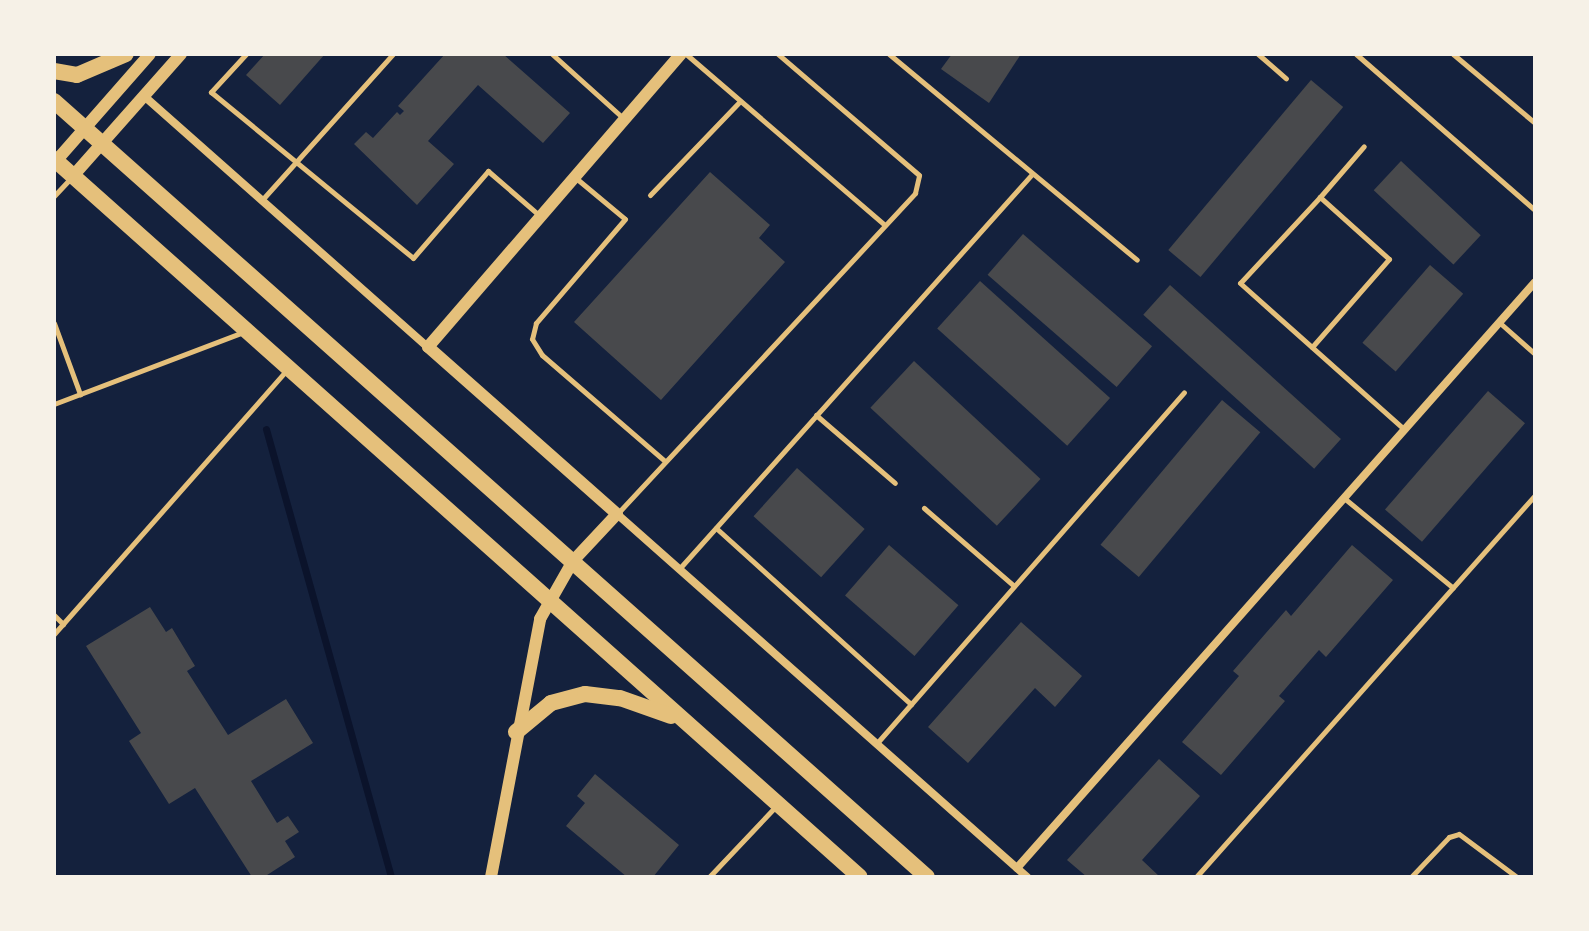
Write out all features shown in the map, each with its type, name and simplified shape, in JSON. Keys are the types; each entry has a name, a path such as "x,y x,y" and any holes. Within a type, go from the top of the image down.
{"main road":[{"path":"54,71 77,75 126,54"},
{"path":"54,101 927,877"},
{"path":"55,161 860,877"},
{"path":"516,732 551,703 585,694 654,708 691,726"}],"street":[{"path":"55,161 150,54"},
{"path":"73,176 181,54"},
{"path":"428,347 624,119 684,54"},
{"path":"144,96 1027,877"},
{"path":"1017,868 1535,282"},
{"path":"491,877 531,646 548,598 573,561 617,514"}],"lane":[{"path":"246,54 211,92 413,258 488,171 540,216"},
{"path":"260,201 393,54"},
{"path":"552,54 624,119"},
{"path":"684,54 885,225"},
{"path":"617,514 915,193 919,175 778,54"},
{"path":"889,54 1137,260"},
{"path":"1258,54 1286,78"},
{"path":"1356,54 1535,210"},
{"path":"1453,54 1535,123"},
{"path":"650,195 740,101"},
{"path":"1364,146 1240,283 1404,429"},
{"path":"679,569 1032,174"},
{"path":"54,196 73,176"},
{"path":"574,177 625,219 542,314 532,339 542,355 665,461"},
{"path":"1312,347 1389,259 1320,197"},
{"path":"1499,322 1535,354"},
{"path":"54,323 80,394"},
{"path":"54,404 245,331"},
{"path":"54,634 288,369"},
{"path":"876,744 1184,392"},
{"path":"816,415 895,483"},
{"path":"1196,877 1535,495"},
{"path":"1344,498 1453,588"},
{"path":"924,508 1014,586"},
{"path":"716,528 911,704"},
{"path":"54,615 63,624"},
{"path":"709,877 777,804"},
{"path":"1411,877 1449,837 1459,834 1517,877"}],"building":[{"path":"265,54 325,54 280,105 246,75"},
{"path":"445,54 503,54 570,113 543,143 478,85 428,141 454,164 417,205 354,144 366,132 373,138 397,112 400,115 404,111 398,106"},
{"path":"952,54 1021,54 989,103 941,69"},
{"path":"1311,80 1343,107 1200,277 1168,250"},
{"path":"1401,161 1481,235 1453,265 1374,190"},
{"path":"710,172 770,225 759,238 785,262 661,400 574,322"},
{"path":"1023,234 1152,346 1117,387 988,275"},
{"path":"1430,265 1463,294 1396,372 1362,343"},
{"path":"980,281 1110,398 1067,446 937,329"},
{"path":"1170,285 1341,439 1314,469 1143,315"},
{"path":"914,361 1041,479 997,526 870,408"},
{"path":"1488,391 1525,423 1422,542 1385,509"},
{"path":"1222,400 1260,432 1139,577 1101,545"},
{"path":"797,468 865,529 821,577 754,516"},
{"path":"889,545 958,605 914,656 845,596"},
{"path":"1352,545 1393,580 1326,657 1319,650 1279,696 1285,701 1221,775 1182,742 1239,676 1233,671 1286,610 1291,616"},
{"path":"150,607 166,632 172,628 195,666 187,671 228,735 286,699 313,743 251,781 277,823 288,816 299,832 285,841 295,857 264,877 252,877 195,788 169,804 129,741 141,733 86,646"},
{"path":"1021,622 1082,676 1055,707 1035,688 968,763 928,727"},
{"path":"1159,759 1200,796 1142,860 1160,877 1087,877 1067,860"},
{"path":"595,774 679,845 653,877 627,877 566,826 585,803 577,796"}],"waterway":[{"path":"266,429 391,877"}]}
